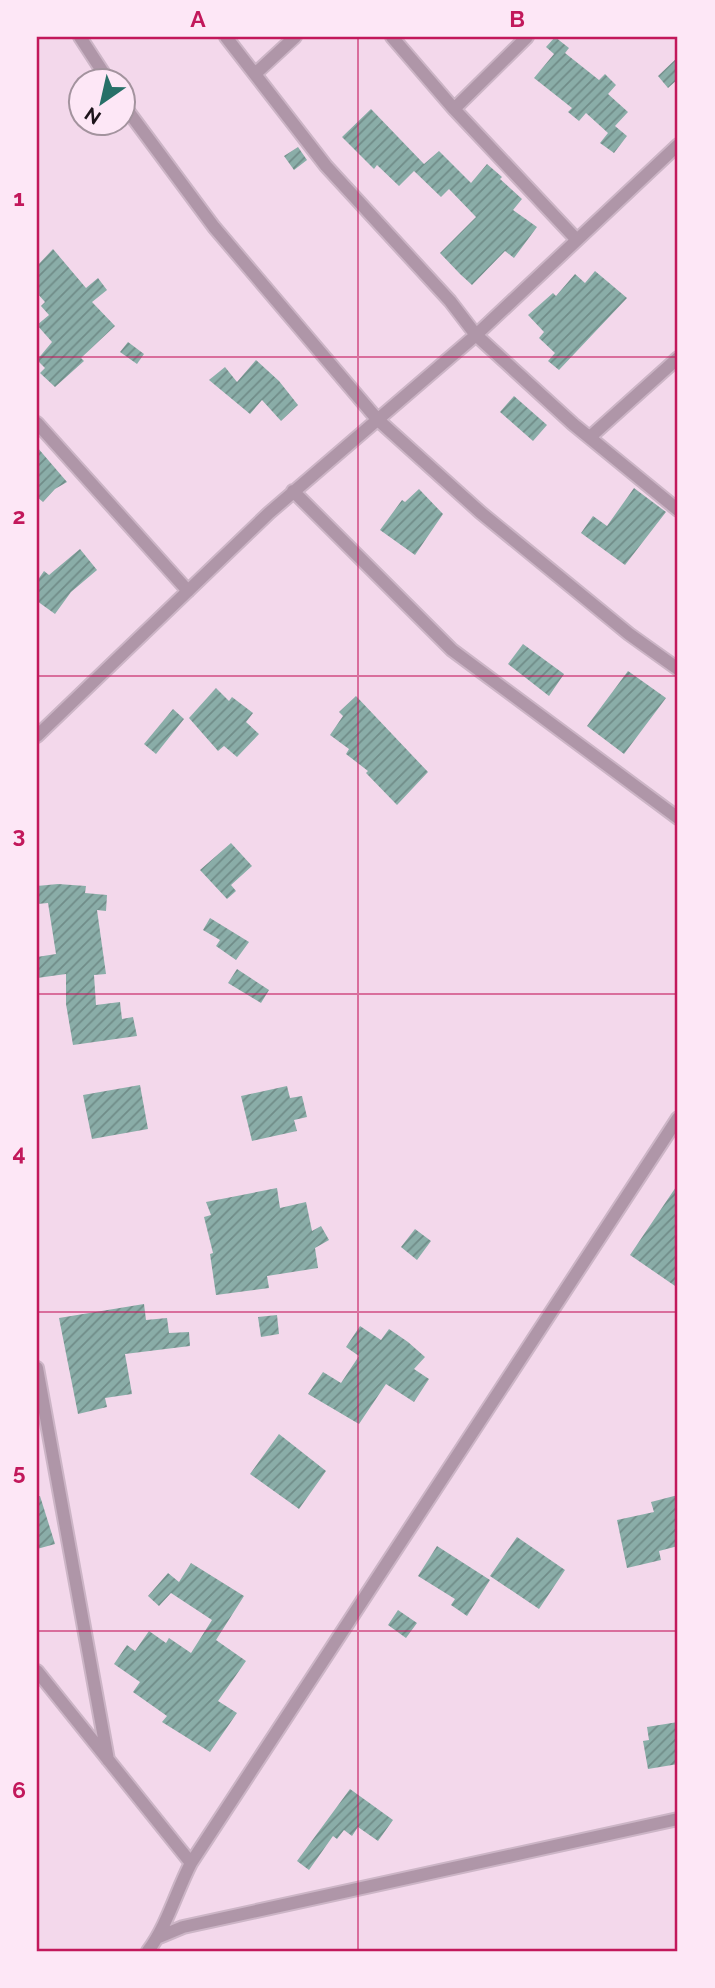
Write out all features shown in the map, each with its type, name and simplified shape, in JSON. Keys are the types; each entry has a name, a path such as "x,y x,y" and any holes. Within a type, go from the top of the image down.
{"street":[{"path":"80,37 99,66"},
{"path":"226,37 327,166 450,302 475,335 590,438 678,510"},
{"path":"255,74 295,37"},
{"path":"392,37 454,109 576,239"},
{"path":"454,109 527,37"},
{"path":"136,122 214,227 377,419 480,512 629,634 678,669"},
{"path":"37,736 293,491 475,335 678,145"},
{"path":"590,438 678,358"},
{"path":"37,423 188,591"},
{"path":"293,491 452,650 678,818"},
{"path":"148,1951 159,1937 173,1898 191,1863 678,1118"},
{"path":"37,1368 108,1760"},
{"path":"37,1671 191,1863"},
{"path":"159,1937 183,1927 678,1819"}],"building":[{"path":"555,37 569,48 565,53 599,80 605,74 616,85 608,94 628,112 615,126 627,136 614,153 600,143 608,133 586,113 579,121 568,112 572,108 534,78 554,54 546,47"},
{"path":"678,57 678,79 668,88 658,76"},
{"path":"371,109 424,164 439,151 471,183 487,164 502,177 500,179 522,199 513,210 537,227 514,258 505,251 472,285 460,274 440,253 476,217 449,189 441,197 414,171 399,186 377,165 374,169 342,137"},
{"path":"298,147 307,160 294,170 284,156"},
{"path":"53,249 86,288 98,278 107,290 92,302 115,326 81,358 84,361 55,387 40,373 45,368 37,360 52,342 37,325 49,315 41,306 45,302 37,293 37,266"},
{"path":"595,271 627,298 559,370 548,361 555,353 539,338 544,332 528,315 553,293 556,296 575,274 585,283"},
{"path":"128,342 144,354 137,364 120,352"},
{"path":"256,360 279,381 298,405 281,421 262,400 250,414 209,380 225,367 237,382"},
{"path":"514,396 547,425 533,441 500,412"},
{"path":"37,447 67,482 55,489 43,502 37,497"},
{"path":"634,488 666,512 625,565 581,533 593,516 607,526"},
{"path":"419,489 443,514 415,555 380,530 402,500 405,502"},
{"path":"80,549 97,570 71,592 55,614 37,601 37,581 44,571 49,575"},
{"path":"523,644 564,674 549,696 508,664"},
{"path":"628,671 666,698 624,754 587,726"},
{"path":"216,688 229,701 232,697 253,713 246,722 259,734 237,757 224,746 218,751 189,718"},
{"path":"356,696 428,772 397,805 366,773 368,771 346,754 349,749 330,735 343,716 339,712"},
{"path":"173,709 184,719 156,754 144,744"},
{"path":"231,843 252,866 231,885 236,891 227,899 200,870"},
{"path":"37,886 86,886 85,893 107,895 106,911 97,910 106,974 94,975 96,1005 120,1002 122,1019 133,1017 137,1036 73,1045 66,1004 66,974 37,978 37,957 56,954 48,903 37,904"},
{"path":"210,918 249,942 236,960 216,946 220,940 203,930"},
{"path":"237,969 269,990 261,1003 228,983"},
{"path":"140,1085 148,1129 92,1139 83,1095"},
{"path":"287,1086 290,1098 302,1096 307,1117 294,1120 297,1131 252,1141 241,1096"},
{"path":"678,1184 678,1288 630,1255"},
{"path":"277,1188 280,1208 306,1202 312,1231 321,1226 329,1240 315,1248 318,1268 267,1276 269,1288 216,1295 210,1254 213,1253 204,1217 211,1215 206,1202"},
{"path":"415,1229 431,1241 417,1260 401,1247"},
{"path":"144,1304 146,1320 167,1318 169,1333 189,1332 190,1346 125,1354 132,1394 105,1398 107,1407 78,1414 59,1318"},
{"path":"277,1315 279,1334 261,1337 258,1317"},
{"path":"360,1326 381,1340 389,1329 408,1342 425,1357 414,1369 429,1379 414,1402 386,1384 359,1424 308,1394 323,1372 341,1383 359,1356 346,1347"},
{"path":"279,1434 326,1471 299,1509 250,1474"},
{"path":"678,1495 678,1546 659,1551 661,1560 627,1568 617,1520 654,1512 651,1502"},
{"path":"37,1496 40,1496 55,1544 37,1549"},
{"path":"517,1537 565,1570 539,1609 490,1576"},
{"path":"437,1546 490,1580 467,1616 451,1605 455,1599 418,1576"},
{"path":"191,1563 244,1596 216,1640 246,1661 218,1701 237,1713 210,1752 162,1722 167,1716 133,1692 140,1682 114,1664 127,1645 135,1651 149,1631 166,1643 169,1638 191,1653 212,1620 171,1593 159,1606 148,1596 168,1573 179,1582"},
{"path":"398,1610 417,1623 406,1638 388,1625"},
{"path":"678,1722 678,1764 648,1769 643,1741 649,1740 647,1727"},
{"path":"350,1789 393,1820 378,1841 358,1827 352,1836 344,1830 337,1839 333,1836 309,1870 297,1861"}]}
